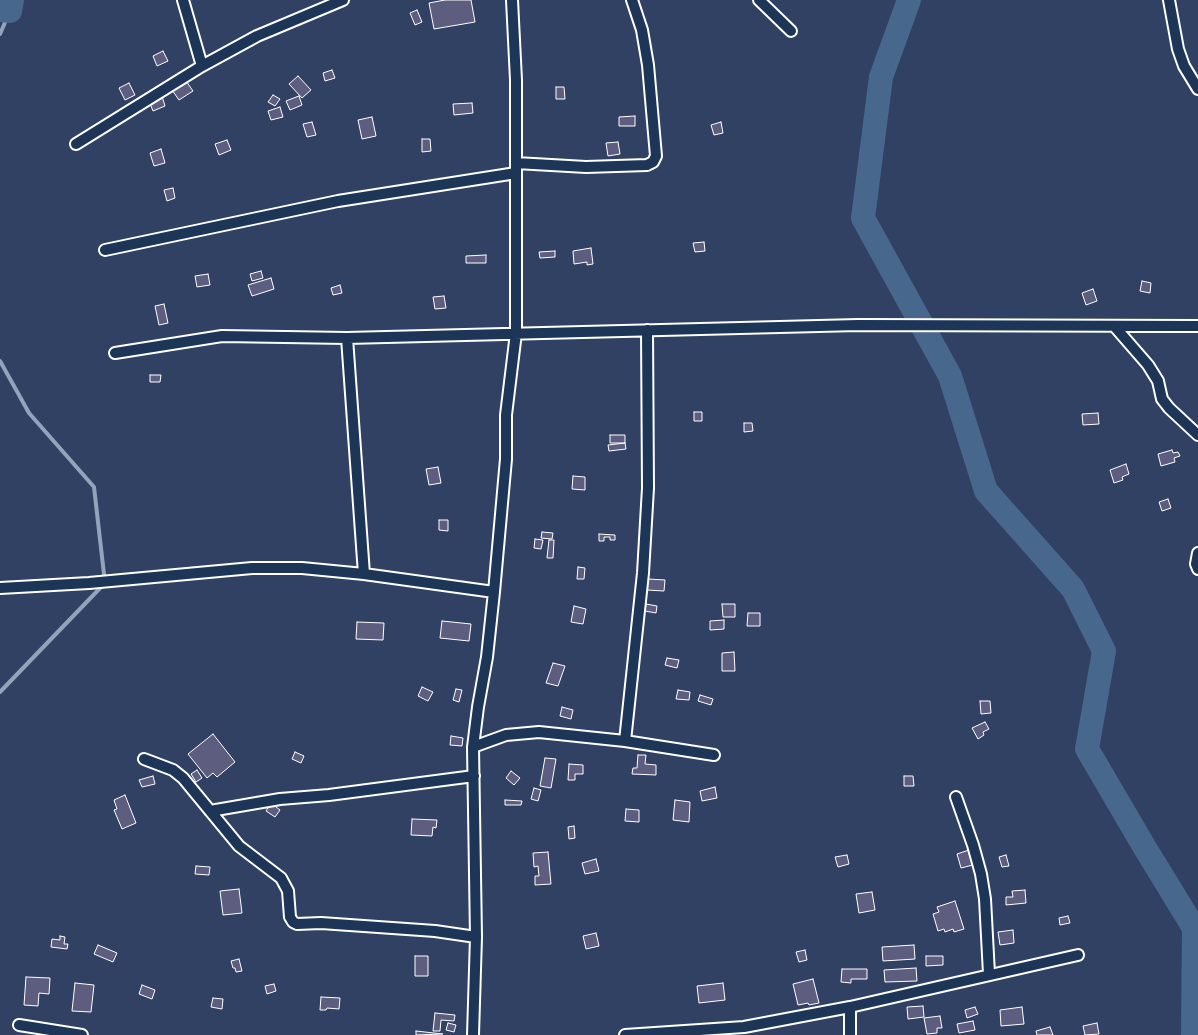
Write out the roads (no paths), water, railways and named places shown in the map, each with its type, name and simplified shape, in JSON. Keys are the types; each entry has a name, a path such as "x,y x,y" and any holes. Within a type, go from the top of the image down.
{"street":[{"path":"183,0 202,66"},
{"path":"76,144 202,66 257,36 343,0"},
{"path":"473,1035 476,937 473,747 487,657 494,592 506,459 506,415 516,333 516,80 512,0"},
{"path":"105,250 338,201 516,168 586,168 647,165 653,162 656,156 648,65 642,30 632,0"},
{"path":"760,0 790,31"},
{"path":"1169,0 1178,49 1184,66 1198,90"},
{"path":"114,353 222,336 347,338 858,325 1198,326"},
{"path":"1115,326 1148,365 1158,381 1162,399 1198,435"},
{"path":"625,741 644,573 648,488 647,330"},
{"path":"347,338 364,574"},
{"path":"1198,554 1196,564 1198,569"},
{"path":"0,588 89,583 252,568 302,568 364,574 494,592"},
{"path":"473,747 506,735 539,732 625,741 714,755"},
{"path":"144,758 167,767 183,778 239,846 280,878 288,890 290,917 293,922 297,924 321,923 435,931 476,937"},
{"path":"210,811 280,799 329,796 474,776"},
{"path":"956,797 981,874 985,899 989,974"},
{"path":"624,1035 744,1031 1078,955"},
{"path":"850,1007 850,1035"},
{"path":"19,1026 82,1035"}],"waterway":[{"path":"0,10 10,11 12,0"},
{"path":"909,0 881,77 863,218 950,376 986,491 1073,589 1104,651 1087,749 1194,928 1193,1035"},
{"path":"0,34 10,11"},
{"path":"0,361 29,413 94,487 105,583 0,692"}]}
